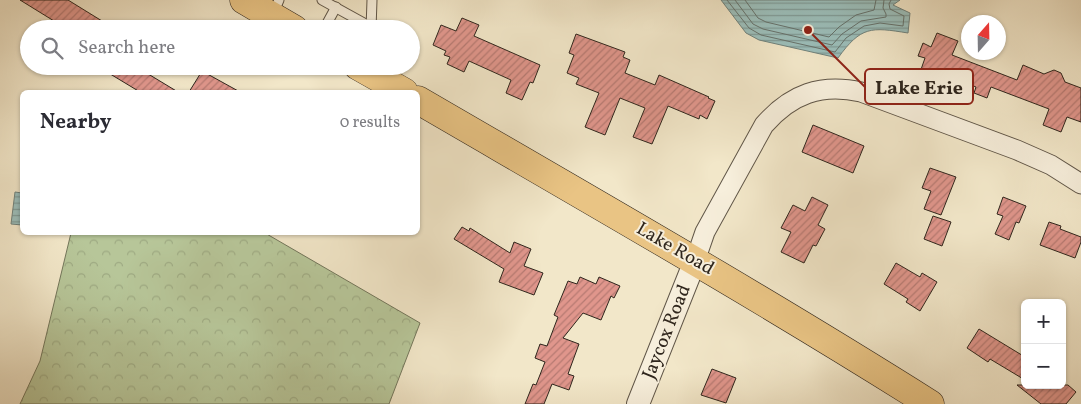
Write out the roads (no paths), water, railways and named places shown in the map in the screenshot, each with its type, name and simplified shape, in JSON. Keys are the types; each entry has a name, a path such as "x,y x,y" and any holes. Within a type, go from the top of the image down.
{"main road":[{"path":"244,0 282,15"},
{"path":"376,75 401,90"},
{"name":"Lake Road","path":"420,101 830,341 930,404"}],"street":[{"path":"695,261 705,232 764,125 786,103 800,96 830,88 861,92 1018,150 1051,165 1081,184"},
{"name":"Jaycox Road","path":"638,404 695,261"}],"lane":[{"path":"322,0 357,20"},
{"path":"371,20 372,0"},
{"path":"329,20 336,8"}],"water":[{"path":"721,0 900,0 893,5 910,13 908,33 885,30 868,31 860,34 853,40 838,58 759,40 746,33"},
{"path":"15,192 20,193 20,225 11,224"}],"place":[{"name":"Lake Erie","path":"808,30"}]}
